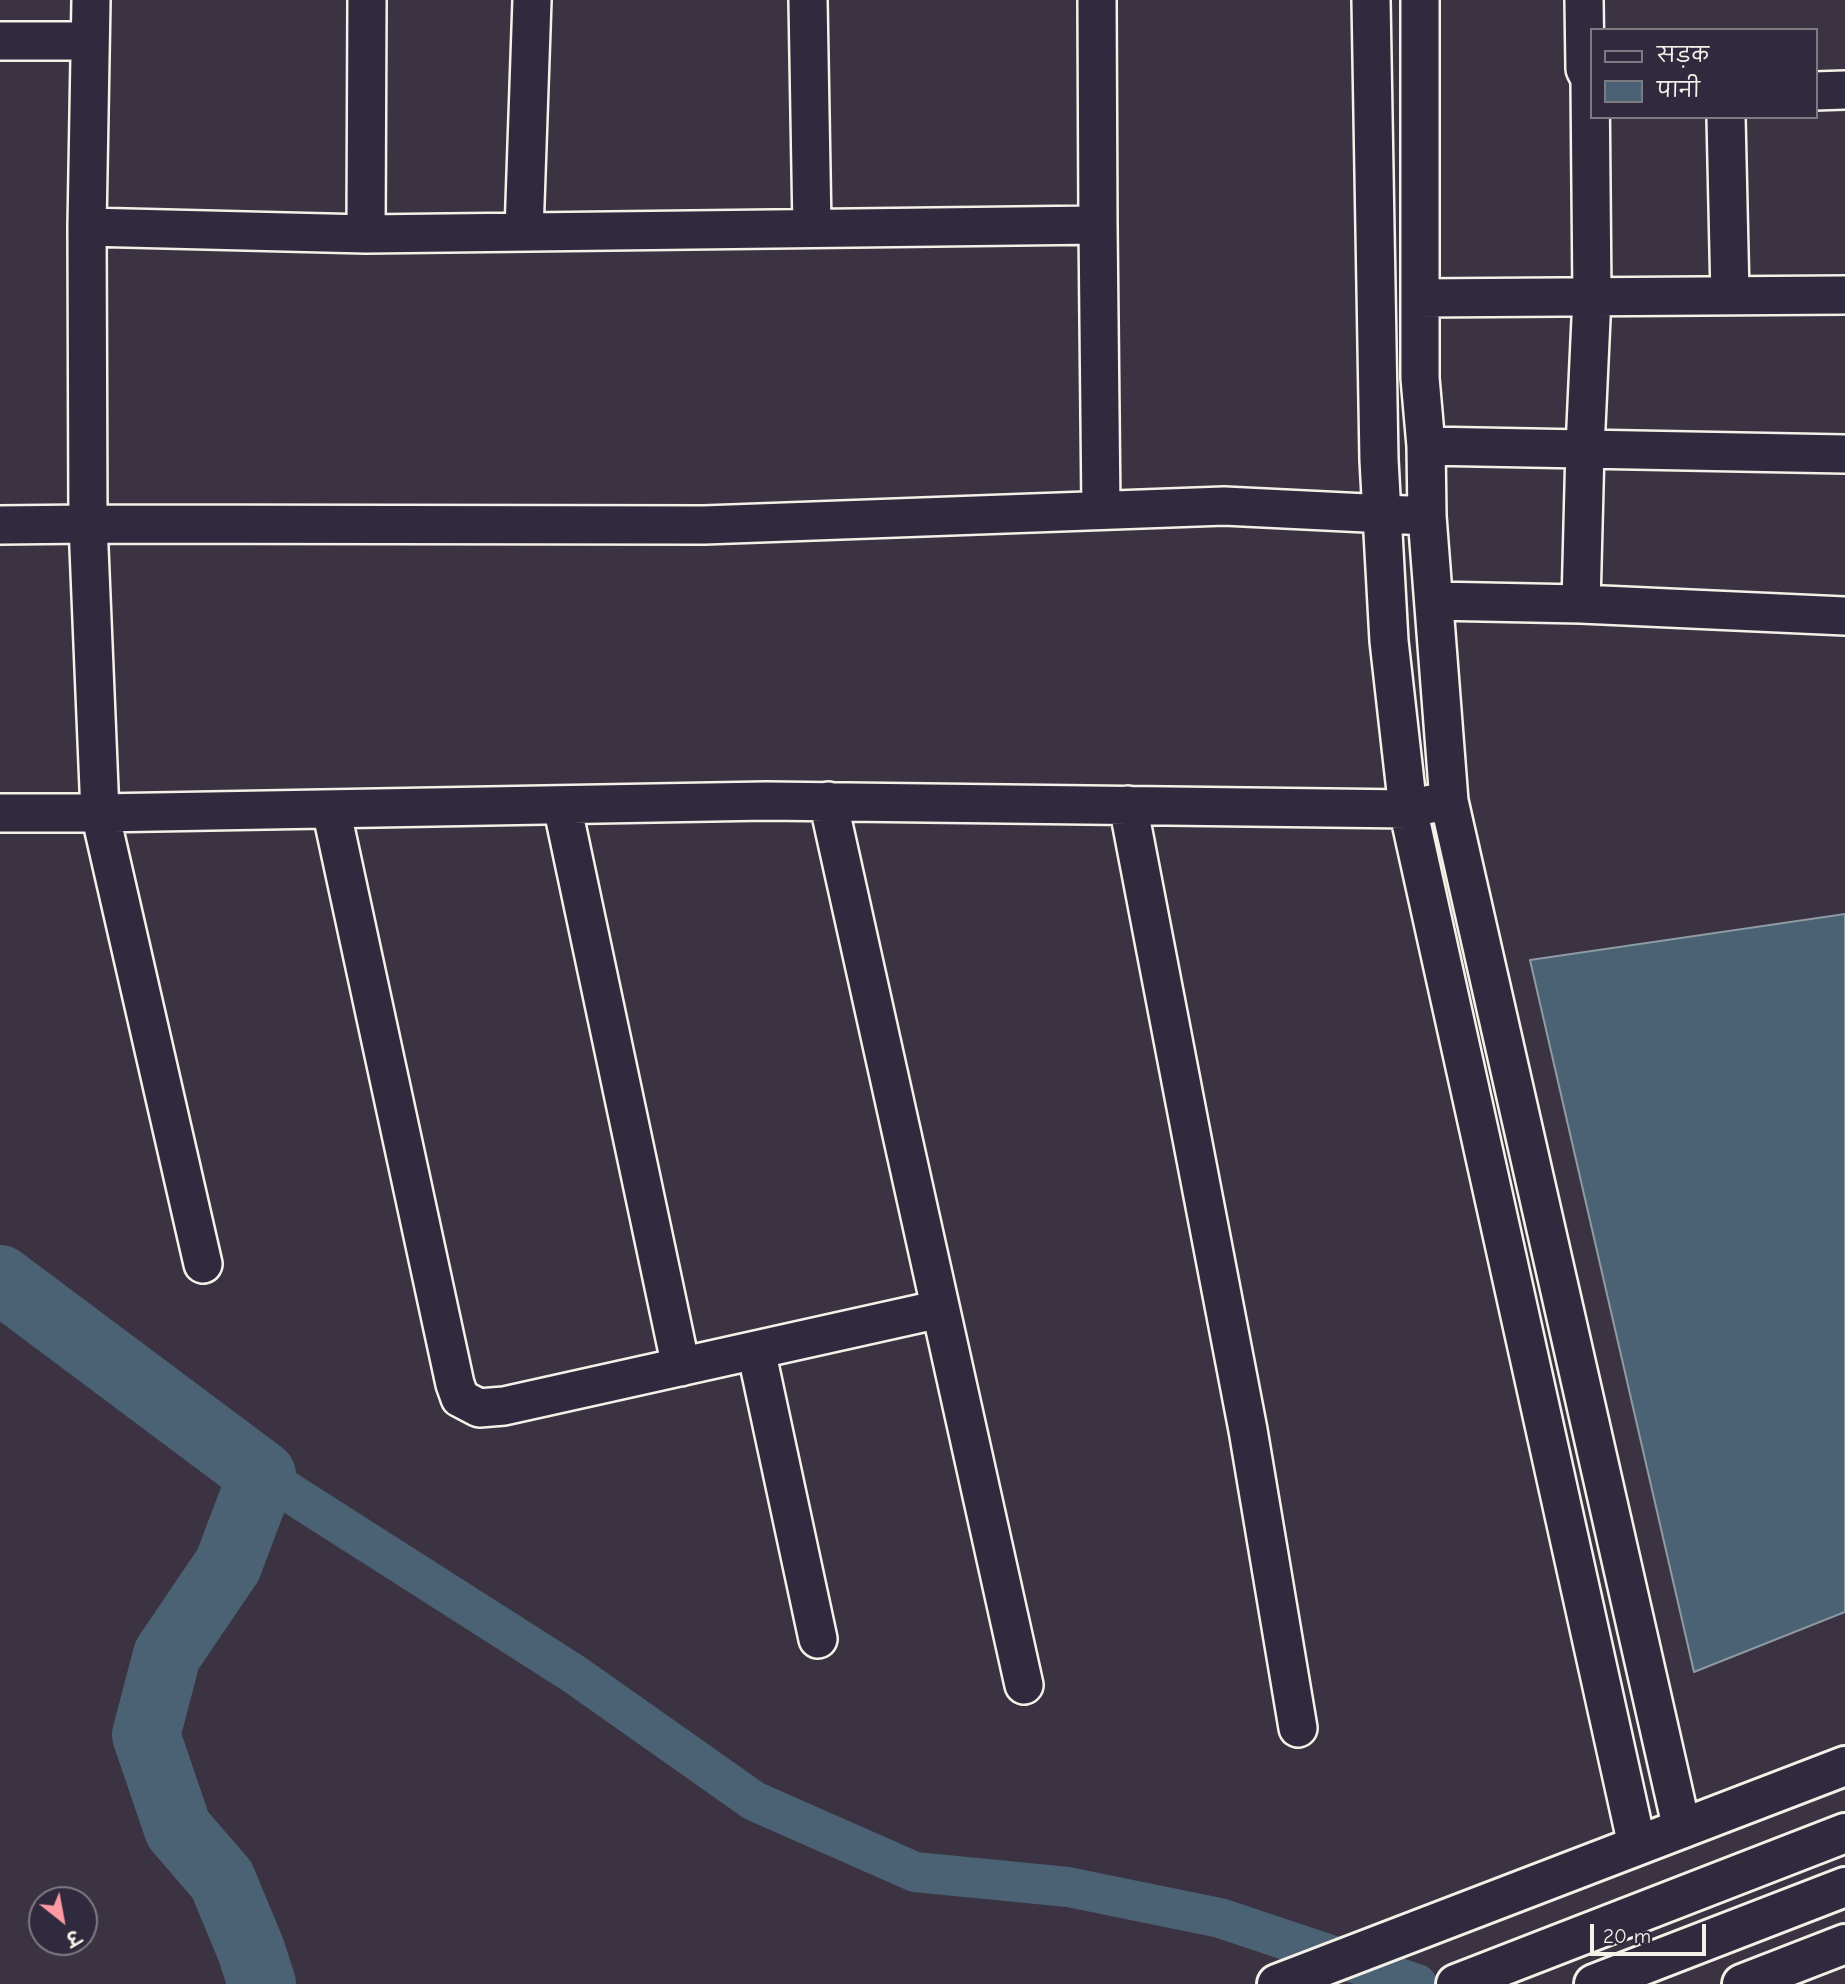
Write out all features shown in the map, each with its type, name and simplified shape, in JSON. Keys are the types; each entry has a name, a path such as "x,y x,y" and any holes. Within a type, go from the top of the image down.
{"main road":[{"path":"1277,1984 1845,1766"},
{"path":"1456,1984 1845,1833"},
{"path":"1594,1984 1845,1887"},
{"path":"1742,1984 1845,1944"}],"street":[{"path":"91,0 87,227 88,524 100,813 203,1264"},
{"path":"366,234 368,0"},
{"path":"524,232 532,0"},
{"path":"808,0 813,228"},
{"path":"1097,0 1101,510"},
{"path":"1371,0 1378,460 1390,641 1408,809 1637,1845"},
{"path":"1420,0 1420,378 1426,446 1427,516 1449,801 1682,1829"},
{"path":"1584,0 1586,69 1590,79"},
{"path":"0,41 90,41"},
{"path":"1817,91 1845,90"},
{"path":"1581,604 1592,297 1591,119"},
{"path":"1726,119 1730,296"},
{"path":"87,227 366,234 1098,225"},
{"path":"1420,298 1845,295"},
{"path":"1426,446 1845,454"},
{"path":"0,525 704,525 1224,506 1427,516"},
{"path":"1434,601 1581,604 1845,616"},
{"path":"0,813 828,802 1408,809 1449,801"},
{"path":"828,802 1024,1685"},
{"path":"562,805 681,1367"},
{"path":"1128,805 1245,1416 1298,1728"},
{"path":"331,808 460,1398 479,1408 504,1406 940,1309"},
{"path":"1512,1280 1555,1268"},
{"path":"756,1350 818,1639"},
{"path":"1571,1545 1616,1539"}],"water":[{"path":"1845,914 1845,1612 1694,1672 1530,960"}],"waterway":[{"path":"0,1279 262,1475 228,1565 167,1655 146,1735 178,1829 222,1880 262,1984"},
{"path":"262,1475 574,1674 754,1801 915,1872 1068,1887 1220,1918 1417,1984"}]}
